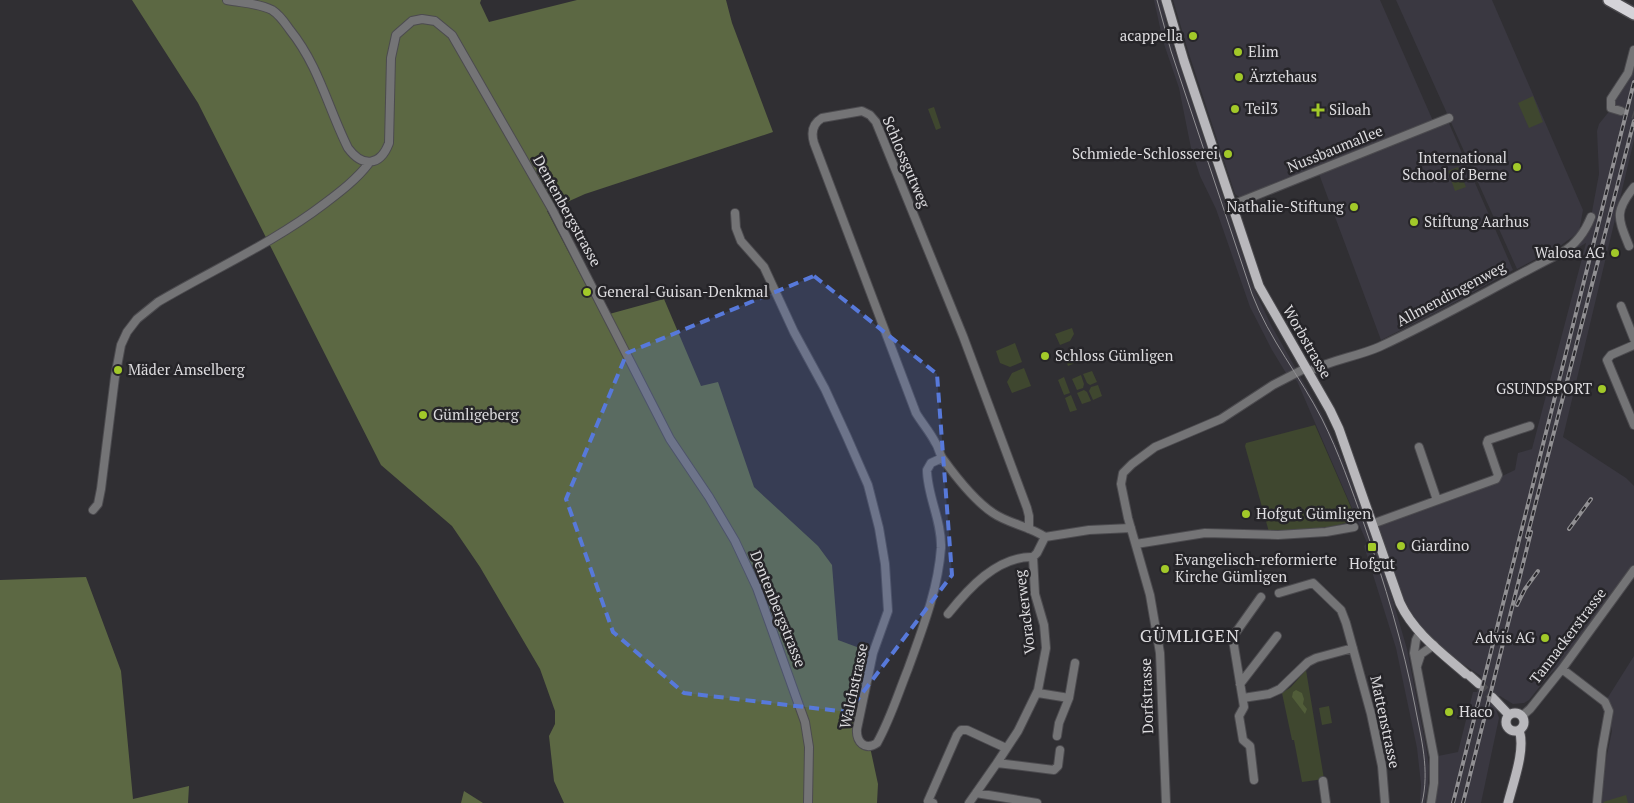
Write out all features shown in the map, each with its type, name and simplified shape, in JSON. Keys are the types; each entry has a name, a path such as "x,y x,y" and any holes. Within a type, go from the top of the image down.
{"highway":[{"path":"1609,0 1634,14"},
{"path":"1622,0 1634,7"}],"main road":[{"name":"Worbstrasse","path":"1166,0 1184,61 1259,286 1339,429 1400,603 1409,619 1420,632 1479,684"},
{"path":"1492,697 1509,714"},
{"path":"1509,714 1517,713 1522,716 1524,724 1519,730"},
{"path":"1509,714 1506,721 1507,726 1511,730 1519,730"},
{"path":"1508,803 1521,748 1519,730"}],"street":[{"path":"227,0 268,8 283,20 302,46 318,76 348,148 359,160 369,163"},
{"name":"Dentenbergstrasse","path":"93,510 98,504 101,489 118,362 123,341 134,322 158,302 297,225 335,196 364,170 369,163 382,156 389,143 391,58 396,36 412,20 434,21 452,35 552,209 670,438 709,497 735,541 754,580 771,622 805,722 809,747 808,803"},
{"path":"1621,111 1611,108 1611,99 1628,73 1634,50"},
{"name":"Schlossgutweg","path":"942,458 936,442 916,413 910,400 814,143 812,130 816,122 822,118 862,111 870,115 876,122 963,336 1027,508 1029,529"},
{"name":"Nussbaumallee","path":"1232,205 1449,118"},
{"path":"1629,246 1619,216 1621,206 1634,188"},
{"name":"Walchstrasse","path":"735,213 736,228 741,241 764,267 794,332 825,389 847,436 868,485 879,528 885,564 888,611 873,654 857,729 857,739 866,746 872,746 877,743 894,706 923,629 933,596 941,548 938,516 927,470 929,466 942,458"},
{"name":"Allmendingenweg","path":"1123,473 1155,447 1222,419 1273,385 1324,363 1362,354 1379,347 1433,321 1563,252 1570,248 1582,235 1591,217"},
{"path":"1621,306 1634,339"},
{"path":"1634,345 1609,356 1607,360 1634,425"},
{"path":"1372,524 1496,479 1498,475 1487,443 1488,440 1530,426"},
{"path":"1419,447 1437,500"},
{"path":"942,458 987,509 1011,523 1045,537 1089,530 1131,528"},
{"name":"Dorfstrasse","path":"1123,473 1121,479 1122,492 1150,595 1160,653 1166,803"},
{"path":"1136,544 1206,533 1278,536 1326,532 1354,527"},
{"name":"Vorackerweg","path":"969,803 998,763 1038,693 1046,648 1044,625 1035,594 1033,558 1045,537"},
{"name":"Vorackerweg","path":"948,614 976,583 987,574 1002,565 1024,558 1033,558"},
{"name":"Tannackerstrasse","path":"1522,716 1530,709 1562,668 1634,570"},
{"name":"Mattenstrasse","path":"1279,593 1312,583 1341,610 1367,696 1382,766 1385,803"},
{"path":"1254,780 1250,746 1243,740 1239,716 1244,706 1233,640 1234,635 1261,597"},
{"path":"1420,632 1414,649 1434,757 1434,783 1431,803"},
{"path":"1240,684 1277,636"},
{"path":"1417,666 1421,654 1434,646"},
{"path":"1243,698 1269,694 1280,689 1308,662 1353,648"},
{"path":"1057,736 1059,723 1069,698 1075,663"},
{"path":"1562,668 1605,702 1609,711 1600,765 1597,803"},
{"path":"1038,693 1069,698"},
{"path":"933,803 928,801 957,735 961,730 967,730 1006,748"},
{"path":"998,763 1054,770 1058,766 1060,750"},
{"path":"1323,781 1326,803"},
{"path":"976,793 1037,803"}],"highlighted area":[{"path":"814,276 937,374 952,575 848,712 684,693 613,632 566,499 627,353"}],"shaded area":[{"path":"132,0 481,0 480,3 489,22 577,0 726,0 732,23 773,132 585,194 547,211 602,316 664,299 701,386 718,382 754,487 818,546 832,565 838,640 873,653 856,735 870,747 878,784 877,803 564,803 554,781 549,736 555,724 555,711 540,669 480,567 452,526 381,465 198,103"},
{"path":"1154,0 1161,0 1168,31 1253,287 1271,325 1321,413 1341,455 1375,542 1407,649 1426,747 1429,766 1425,803 1420,803 1421,784 1417,748 1396,648 1364,546 1367,543 1297,381 1286,373 1250,307 1216,209 1200,176 1191,148 1179,88 1163,41"},
{"name":"Siloah","path":"1173,0 1380,0 1433,121 1242,199 1235,194"},
{"name":"International School of Berne","path":"1396,0 1492,0 1583,210 1579,232 1560,246 1517,269"},
{"path":"1634,50 1634,140 1563,437 1626,478 1634,486 1634,570 1574,651 1549,675 1529,700 1524,703 1513,704 1500,696 1492,697 1499,718 1481,803 1432,803 1437,784 1438,756 1458,752 1473,692 1477,692 1481,676 1434,645 1409,619 1372,524 1496,479 1515,470 1518,453 1532,449 1586,243 1567,254 1563,252 1591,217 1599,174 1597,131 1599,124 1611,109"},
{"path":"1533,96 1543,122 1529,128 1518,103"},
{"path":"934,107 941,128 936,130 928,109"},
{"name":"Stiftung Aarhus","path":"1448,121 1513,270 1441,310 1381,340 1319,174"},
{"path":"1458,167 1466,187 1455,191 1448,171"},
{"path":"1072,328 1074,334 1070,341 1060,345 1055,334"},
{"path":"1015,343 1022,362 1010,367 1000,363 996,351"},
{"path":"1073,351 1081,353 1084,359 1068,366 1063,354"},
{"path":"1024,368 1031,386 1012,393 1007,382 1012,373"},
{"path":"1092,371 1097,382 1090,385 1083,374"},
{"path":"1081,375 1084,384 1083,388 1077,390 1072,379"},
{"path":"1064,377 1070,393 1064,395 1058,380"},
{"path":"1098,385 1102,396 1093,400 1089,391 1091,387"},
{"path":"1084,390 1091,401 1082,404 1077,393"},
{"path":"1071,395 1077,410 1070,412 1065,398"},
{"path":"1315,425 1354,514 1354,518 1339,525 1327,527 1269,532 1245,446 1246,443"},
{"path":"86,577 121,671 133,799 189,786 188,803 0,803 0,580"},
{"path":"1634,656 1634,803 1602,803 1604,769 1612,731 1605,702"},
{"path":"1306,670 1324,779 1302,782 1282,693 1291,687"},
{"path":"1296,690 1302,693 1303,704 1307,709 1305,714 1292,697 1293,692"},
{"path":"1329,706 1332,723 1322,725 1319,708"},
{"path":"464,791 483,803 461,803"},
{"path":"1626,795 1628,803 1603,802"}],"tunnel":[{"path":"1621,111 1634,115"},
{"path":"1479,684 1492,697"}],"tram line":[{"path":"1157,0 1171,51 1252,294 1267,326 1322,419 1345,471 1372,547 1399,637 1420,730 1425,766 1422,803"}],"railway":[{"path":"1453,803 1634,82"},
{"path":"1527,537 1634,121"},
{"path":"1569,529 1591,499"},
{"path":"1463,803 1531,532"},
{"path":"1517,605 1525,589 1538,571"}],"place":[{"name":"acappella","path":"1193,36"},
{"name":"Elim","path":"1238,52"},
{"name":"Ärztehaus","path":"1239,77"},
{"name":"Teil3","path":"1235,109"},
{"name":"Siloah","path":"1318,110"},
{"name":"Schmiede-Schlosserei","path":"1228,154"},
{"name":"International School of Berne","path":"1517,167"},
{"name":"Nathalie-Stiftung","path":"1354,207"},
{"name":"Stiftung Aarhus","path":"1414,222"},
{"name":"Walosa AG","path":"1615,253"},
{"name":"General-Guisan-Denkmal","path":"587,292"},
{"name":"Schloss Gümligen","path":"1045,356"},
{"name":"Mäder Amselberg","path":"118,370"},
{"name":"GSUNDSPORT","path":"1602,389"},
{"name":"Gümligeberg","path":"423,415"},
{"name":"Hofgut Gümligen","path":"1246,514"},
{"name":"Giardino","path":"1401,546"},
{"name":"Hofgut","path":"1372,547"},
{"name":"Evangelisch-reformierte Kirche Gümligen","path":"1165,569"},
{"name":"Advis AG","path":"1545,638"},
{"name":"Haco","path":"1449,712"}],"district":[{"name":"GÜMLIGEN","path":"1190,636"}]}
